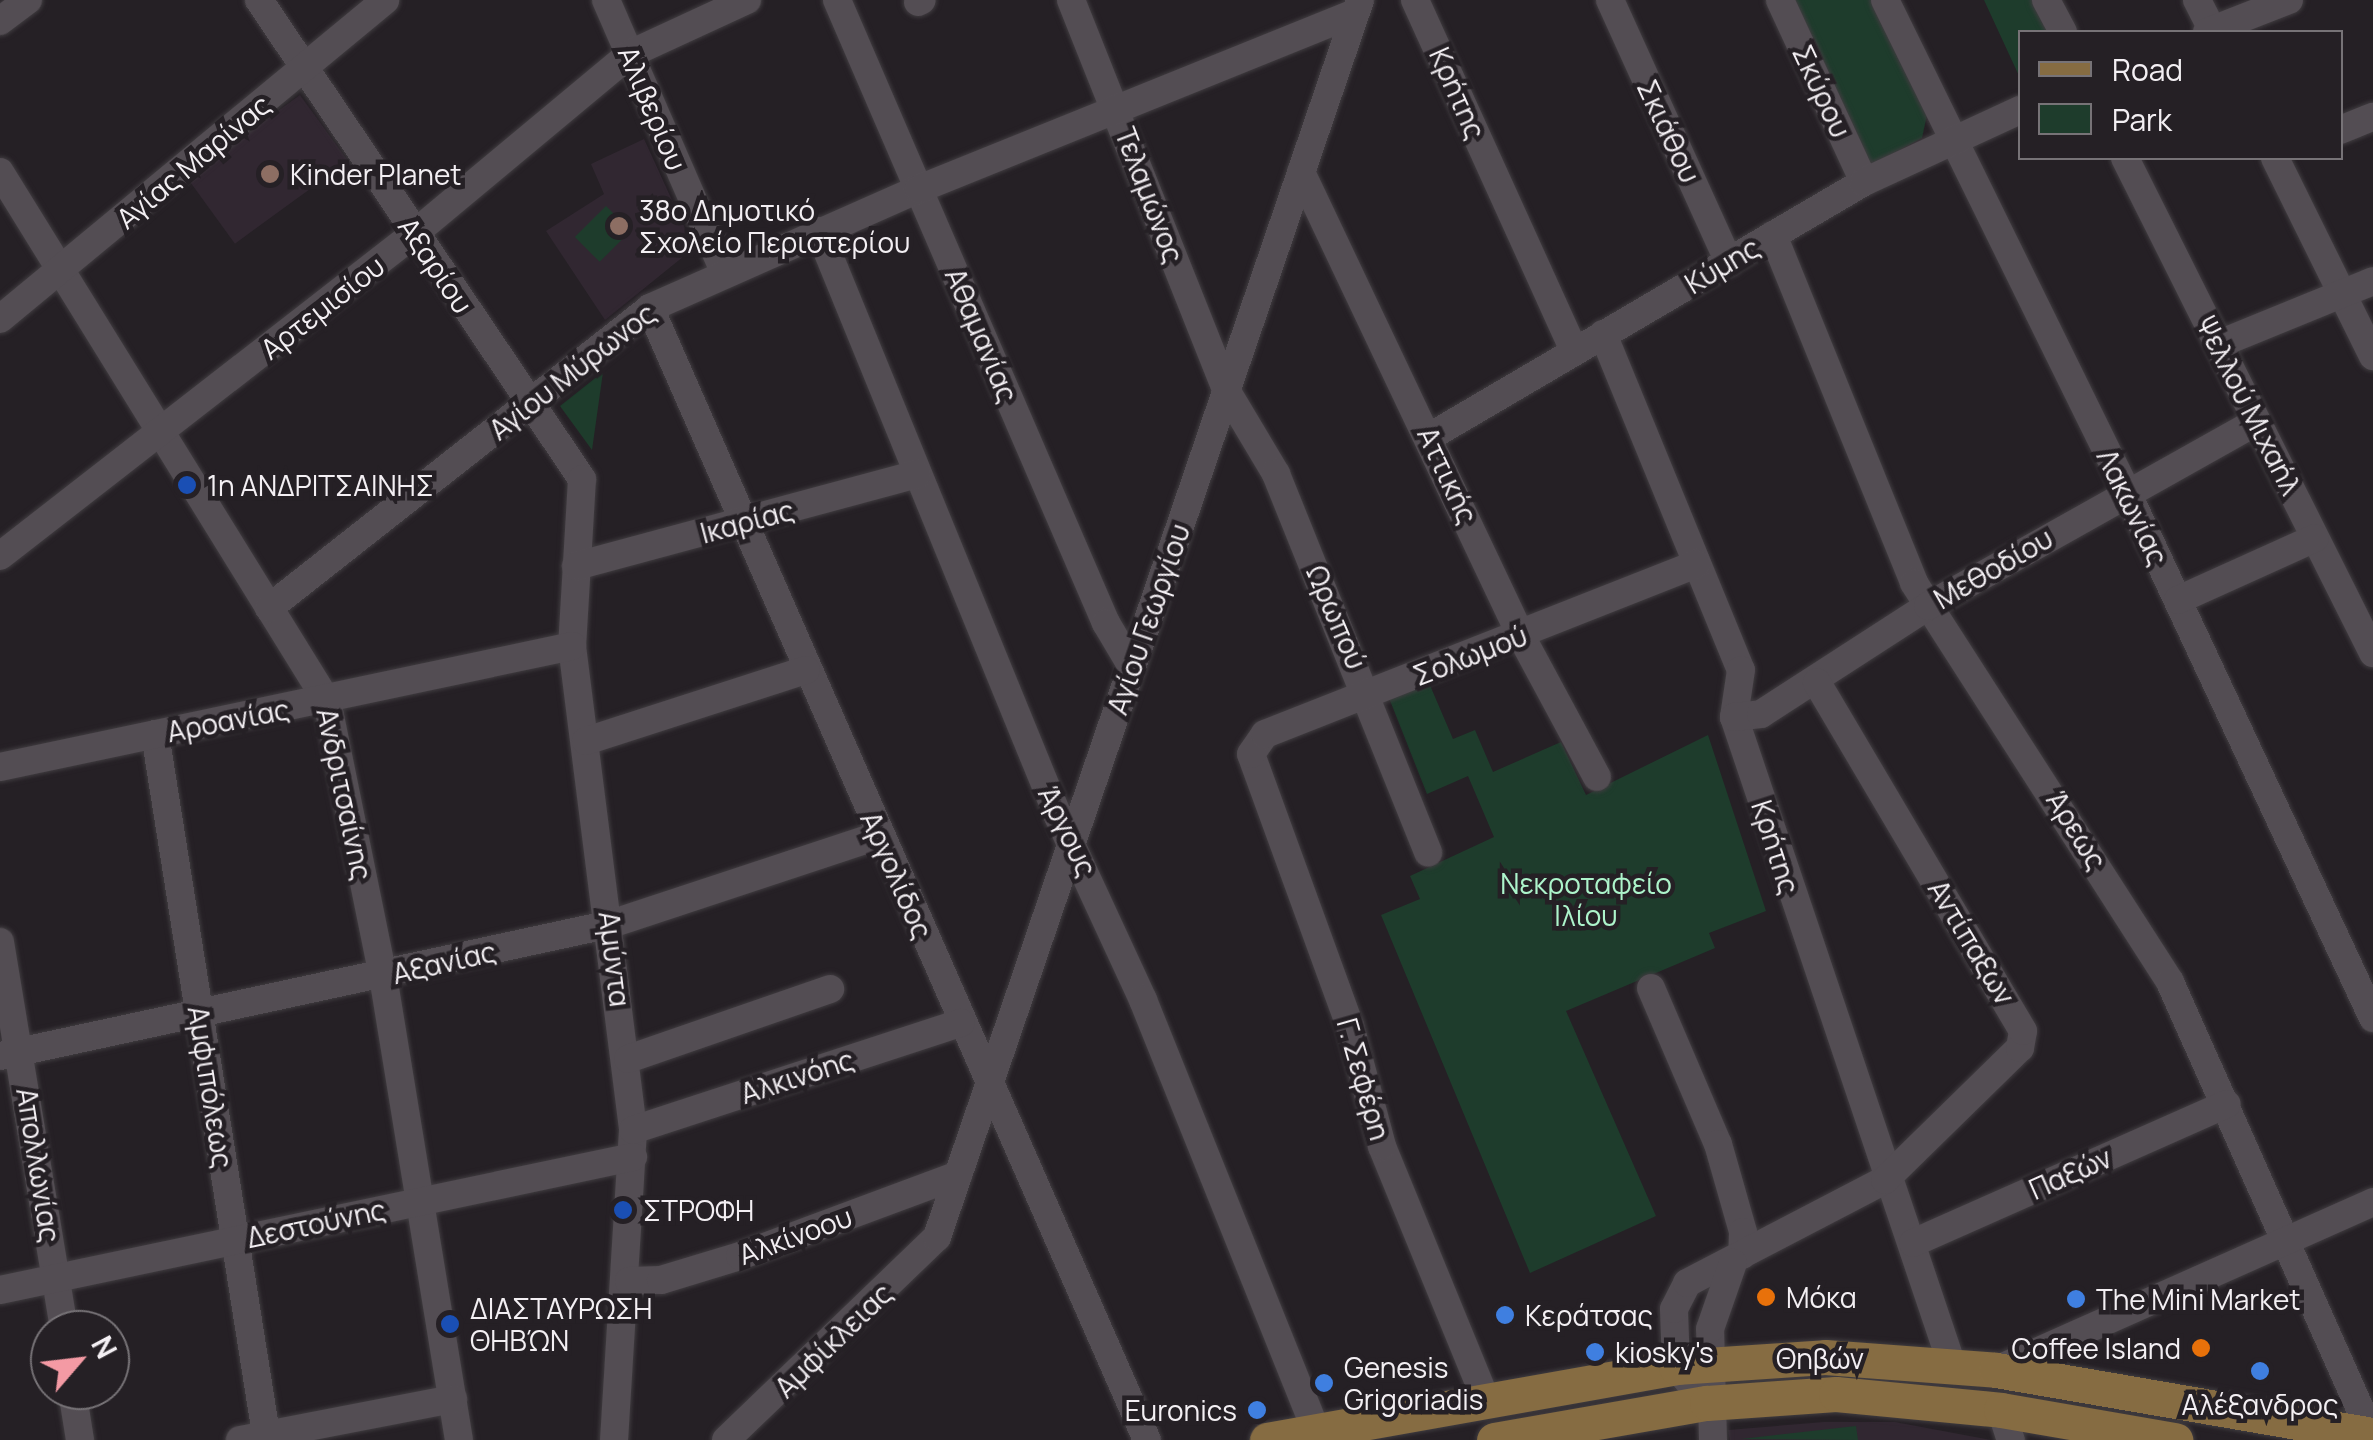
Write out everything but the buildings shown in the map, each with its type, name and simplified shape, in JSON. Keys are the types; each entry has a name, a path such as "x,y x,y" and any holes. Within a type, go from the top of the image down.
{"main road":[{"name":"Θηβών","path":"1267,1440 1694,1364 1825,1357 1996,1370 2372,1434"},
{"name":"Θηβών","path":"1494,1440 1537,1436 1707,1403 1836,1394 2006,1425 2175,1440"}],"street":[{"path":"0,22 28,0"},
{"name":"Αξαρίου","path":"259,0 582,480"},
{"name":"Αγίας Μαρίνας","path":"0,319 385,0"},
{"name":"Αλιβερίου","path":"606,0 724,271"},
{"name":"Αρτεμισίου","path":"0,556 162,434 415,233 630,54 747,0"},
{"name":"Αθαμανίας","path":"837,0 1106,624 1132,667"},
{"name":"Τελαμώνος","path":"1071,0 1226,390"},
{"name":"Κρήτης","path":"1415,0 1574,351"},
{"name":"Σκιάθου","path":"1610,0 1729,262"},
{"name":"Σκύρου","path":"1780,0 1864,182"},
{"name":"Λακωνίας","path":"1884,0 1948,138 2126,490 2373,1018"},
{"path":"2046,0 2062,30"},
{"path":"2197,0 2210,30"},
{"path":"2216,30 2289,0"},
{"name":"Αγίου Μύρωνος","path":"269,608 650,308 724,271 1116,110 1358,4"},
{"name":"Αγίου Γεωργίου","path":"937,1237 1358,4"},
{"name":"Κύμης","path":"1431,436 1864,182 1948,138 2018,111"},
{"path":"2343,129 2373,117"},
{"name":"Ψελλού Μιχαήλ","path":"2126,160 2373,653"},
{"path":"2276,160 2373,356"},
{"name":"Ανδριτσαίνης","path":"0,172 327,701 382,976 459,1440"},
{"name":"Αττικής","path":"1301,172 1431,436 1521,636 1597,777"},
{"name":"Άργους","path":"819,231 1072,843 1143,1000 1316,1430"},
{"name":"Άρεως","path":"1773,235 1928,606 2113,886 2170,982 2289,1240 2372,1434"},
{"path":"2218,344 2373,281"},
{"name":"Αργολίδος","path":"650,308 960,1022 1147,1440"},
{"name":"Κρήτης","path":"1603,334 1741,670 1734,717 1885,1180 1913,1243 1952,1365"},
{"name":"Ωρωπού","path":"1226,390 1276,474 1369,693 1428,854"},
{"name":"Μεθοδίου","path":"1734,717 1761,714 1817,682 1928,606 2126,490 2257,421"},
{"name":"Ικαρίας","path":"576,566 917,474"},
{"name":"Αμύντα","path":"582,480 572,646 628,1058 633,1143 628,1281 614,1440"},
{"path":"2178,600 2316,538"},
{"name":"Σολωμού","path":"1252,754 1265,734 1698,564"},
{"name":"Αροανίας","path":"0,767 327,701 572,646"},
{"path":"586,741 806,670"},
{"name":"Αντίπαξων","path":"1694,1364 1672,1334 1678,1294 1687,1283 1885,1180 2020,1048 2023,1031 1817,682"},
{"name":"Αμφιπόλεως","path":"156,734 236,1240 258,1438"},
{"name":"Γ. Σεφέρη","path":"1252,754 1350,1026 1382,1146 1486,1400"},
{"name":"Αξανίας","path":"11,1054 611,924 880,835"},
{"name":"Απολλωνίας","path":"0,942 11,1054 61,1310"},
{"path":"1651,988 1718,1144 1744,1232 1738,1259 1694,1364 1707,1403 1713,1440"},
{"path":"628,1058 830,989"},
{"name":"Αλκινόης","path":"633,1143 960,1022"},
{"name":"Παξών","path":"1913,1243 2227,1104"},
{"name":"Δεστούνης","path":"0,1290 420,1202 633,1143"},
{"name":"Αλκίνοου","path":"628,1281 661,1280 740,1256 958,1174"},
{"path":"1996,1370 2373,1202"},
{"name":"Αμφίκλειας","path":"726,1440 937,1237"},
{"path":"258,1438 453,1399"},
{"path":"75,1410 80,1440"}],"shaded area":[{"name":"Kinder Planet","path":"300,95 348,161 235,244 187,177"},
{"name":"38ο Δημοτικό Σχολείο Περιστερίου","path":"644,139 694,248 605,320 546,231 604,194 591,164"},
{"path":"1824,1422 1895,1422 1991,1440 1730,1440 1728,1430"}],"green space":[{"path":"1790,0 1877,0 1928,110 1922,138 1866,168"},
{"path":"1984,0 2034,0 2048,30 2018,30 2018,74"},
{"path":"606,206 631,231 600,262 575,237"},
{"path":"603,372 592,450 560,406"},
{"name":"Νεκροταφείο Ιλίου","path":"1429,683 1453,739 1475,730 1493,772 1561,742 1586,795 1708,735 1766,911 1709,933 1715,948 1566,1011 1656,1216 1530,1273 1381,915 1420,899 1410,876 1494,837 1468,776 1427,794 1389,698"},
{"path":"1856,1426 1858,1440 1741,1439"}],"place":[{"name":"Kinder Planet","path":"270,174"},
{"name":"38ο Δημοτικό Σχολείο Περιστερίου","path":"619,226"},
{"name":"1η ΑΝΔΡΙΤΣΑΙΝΗΣ","path":"187,485"},
{"name":"ΣΤΡΟΦΗ","path":"623,1210"},
{"name":"Μόκα","path":"1766,1297"},
{"name":"The Mini Market","path":"2076,1299"},
{"name":"Κεράτσας","path":"1505,1315"},
{"name":"ΔΙΑΣΤΑΥΡΩΣΗ ΘΗΒΏΝ","path":"450,1324"},
{"name":"Coffee Island","path":"2201,1348"},
{"name":"kiosky's","path":"1595,1352"},
{"name":"Αλέξανδρος","path":"2260,1371"},
{"name":"Genesis Grigoriadis","path":"1324,1383"},
{"name":"Euronics","path":"1257,1410"}]}
